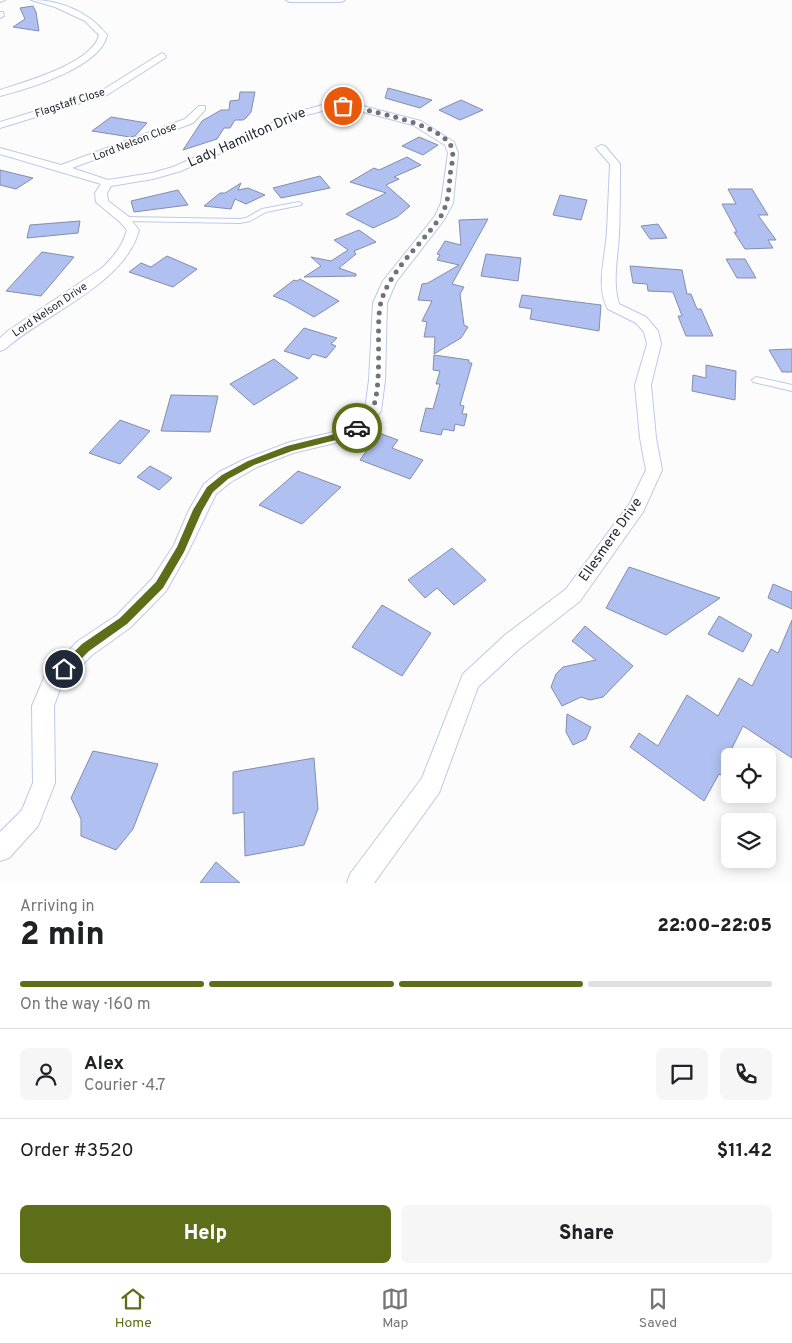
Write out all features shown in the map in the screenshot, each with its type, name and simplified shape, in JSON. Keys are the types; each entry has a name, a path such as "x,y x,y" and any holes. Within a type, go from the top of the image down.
{"street":[{"path":"0,93 46,77 79,61 94,52 101,44 103,35 88,18 57,5 35,0"},
{"path":"290,0 342,0"},
{"name":"Flagstaff Close","path":"0,125 104,93 162,56"},
{"name":"Lady Hamilton Drive","path":"0,151 63,168 107,183 153,176 177,169 300,114 330,106 359,108 417,123 450,144 452,153 448,196 440,217 390,281 380,303 377,380 373,411 362,426 333,438 290,448 251,463 225,477 210,490 198,510 181,549 159,585 124,621 85,648 53,680 43,706 44,783 30,818 0,850"},
{"name":"Lord Nelson Close","path":"63,168 189,121 202,108"},
{"name":"Ellesmere Drive","path":"359,883 431,785 470,681 512,642 573,596 637,507 654,470 648,438 643,385 654,344 651,330 640,320 613,306 611,301 609,276 613,234 614,164 601,148"},
{"path":"107,183 101,193 102,202 124,219"},
{"name":"Lord Nelson Drive","path":"0,346 28,323 80,293 106,271 132,239 133,230 124,219"}],"lane":[{"path":"124,219 240,221 248,220 264,210 299,204"},
{"path":"756,380 792,388"}],"building":[{"path":"33,6 36,12 39,31 13,27 25,19 20,8"},
{"path":"388,88 432,100 420,108 385,98"},
{"path":"240,92 255,92 251,112 246,118 235,120 230,128 224,128 217,139 183,150 202,121 221,110 229,110 230,101 239,100"},
{"path":"461,100 483,110 460,120 439,110"},
{"path":"111,117 147,123 135,136 130,137 92,131"},
{"path":"419,137 438,145 423,155 402,146"},
{"path":"407,157 421,165 394,177 399,179 386,185 410,206 397,217 373,228 346,214 386,193 350,182 374,168 379,170"},
{"path":"0,170 33,178 16,189 0,185"},
{"path":"320,176 330,188 281,198 273,188"},
{"path":"241,183 238,190 248,188 265,195 246,204 235,199 231,209 204,206 220,193 225,193"},
{"path":"728,189 752,189 768,215 758,215 776,240 768,240 773,248 745,249 734,232 737,232 722,204 736,204"},
{"path":"178,190 188,205 134,212 131,201"},
{"path":"560,195 587,200 581,220 553,215"},
{"path":"488,219 452,284 464,287 460,294 464,325 468,327 461,338 434,354 435,337 424,337 427,322 422,321 432,301 418,300 422,284 428,283 459,265 437,260 440,255 437,254 445,241 461,245 459,220"},
{"path":"80,221 78,233 27,238 30,225"},
{"path":"658,224 667,238 650,239 641,226"},
{"path":"359,230 376,242 354,251 356,254 339,268 356,274 356,276 304,277 321,266 311,257 331,261 348,250 334,240"},
{"path":"42,252 74,257 41,296 6,291"},
{"path":"486,254 521,258 518,281 481,276"},
{"path":"167,256 197,269 173,287 129,272 141,263 151,267"},
{"path":"726,259 745,259 756,278 737,278"},
{"path":"630,266 682,270 687,294 691,294 697,309 701,309 713,336 686,336 678,316 682,316 673,292 648,291 647,284 633,283"},
{"path":"300,279 339,301 314,317 273,296 294,280"},
{"path":"522,295 601,305 599,331 530,319 532,309 519,307"},
{"path":"304,328 337,338 331,344 336,346 326,358 313,354 309,359 284,351"},
{"path":"792,349 792,372 782,372 769,350"},
{"path":"434,355 469,360 469,363 472,363 460,405 464,406 462,414 467,414 464,426 455,424 454,431 443,429 441,435 420,431 426,408 433,409 440,384 436,384 440,371 433,370"},
{"path":"274,359 298,378 254,405 230,384"},
{"path":"706,365 736,371 735,400 692,391 693,375 706,378"},
{"path":"171,395 218,396 210,432 161,431"},
{"path":"120,420 150,431 120,464 89,453"},
{"path":"379,433 398,440 392,448 423,460 410,479 360,460"},
{"path":"150,466 172,478 159,490 137,477"},
{"path":"298,471 341,487 302,524 259,505"},
{"path":"452,548 486,580 454,605 437,588 425,598 408,580"},
{"path":"629,567 720,598 666,635 606,608"},
{"path":"773,584 792,592 792,609 768,598"},
{"path":"382,605 431,633 402,676 352,647"},
{"path":"719,616 752,635 743,652 708,634"},
{"path":"792,620 792,758 743,726 732,748 721,748 721,775 719,774 704,801 630,747 639,733 658,746 687,695 718,716 739,678 752,686 771,649 778,653"},
{"path":"585,626 633,666 603,697 590,700 581,697 562,706 551,687 556,674 563,667 596,660 572,641"},
{"path":"567,714 591,727 586,739 573,745 566,732"},
{"path":"93,751 158,764 133,829 116,850 81,836 81,819 71,798"},
{"path":"314,758 318,809 304,845 245,856 244,812 233,814 233,772"},
{"path":"216,862 240,883 200,883"}],"way so far":[{"path":"343,106 359,108 417,123 450,144 452,153 447,203 440,217 390,281 380,303 377,380 373,411 362,426 357,428"}],"route":[{"path":"64,669 85,648 124,621 159,585 181,549 198,510 210,490 225,477 251,463 290,448 333,438 357,428"}]}
